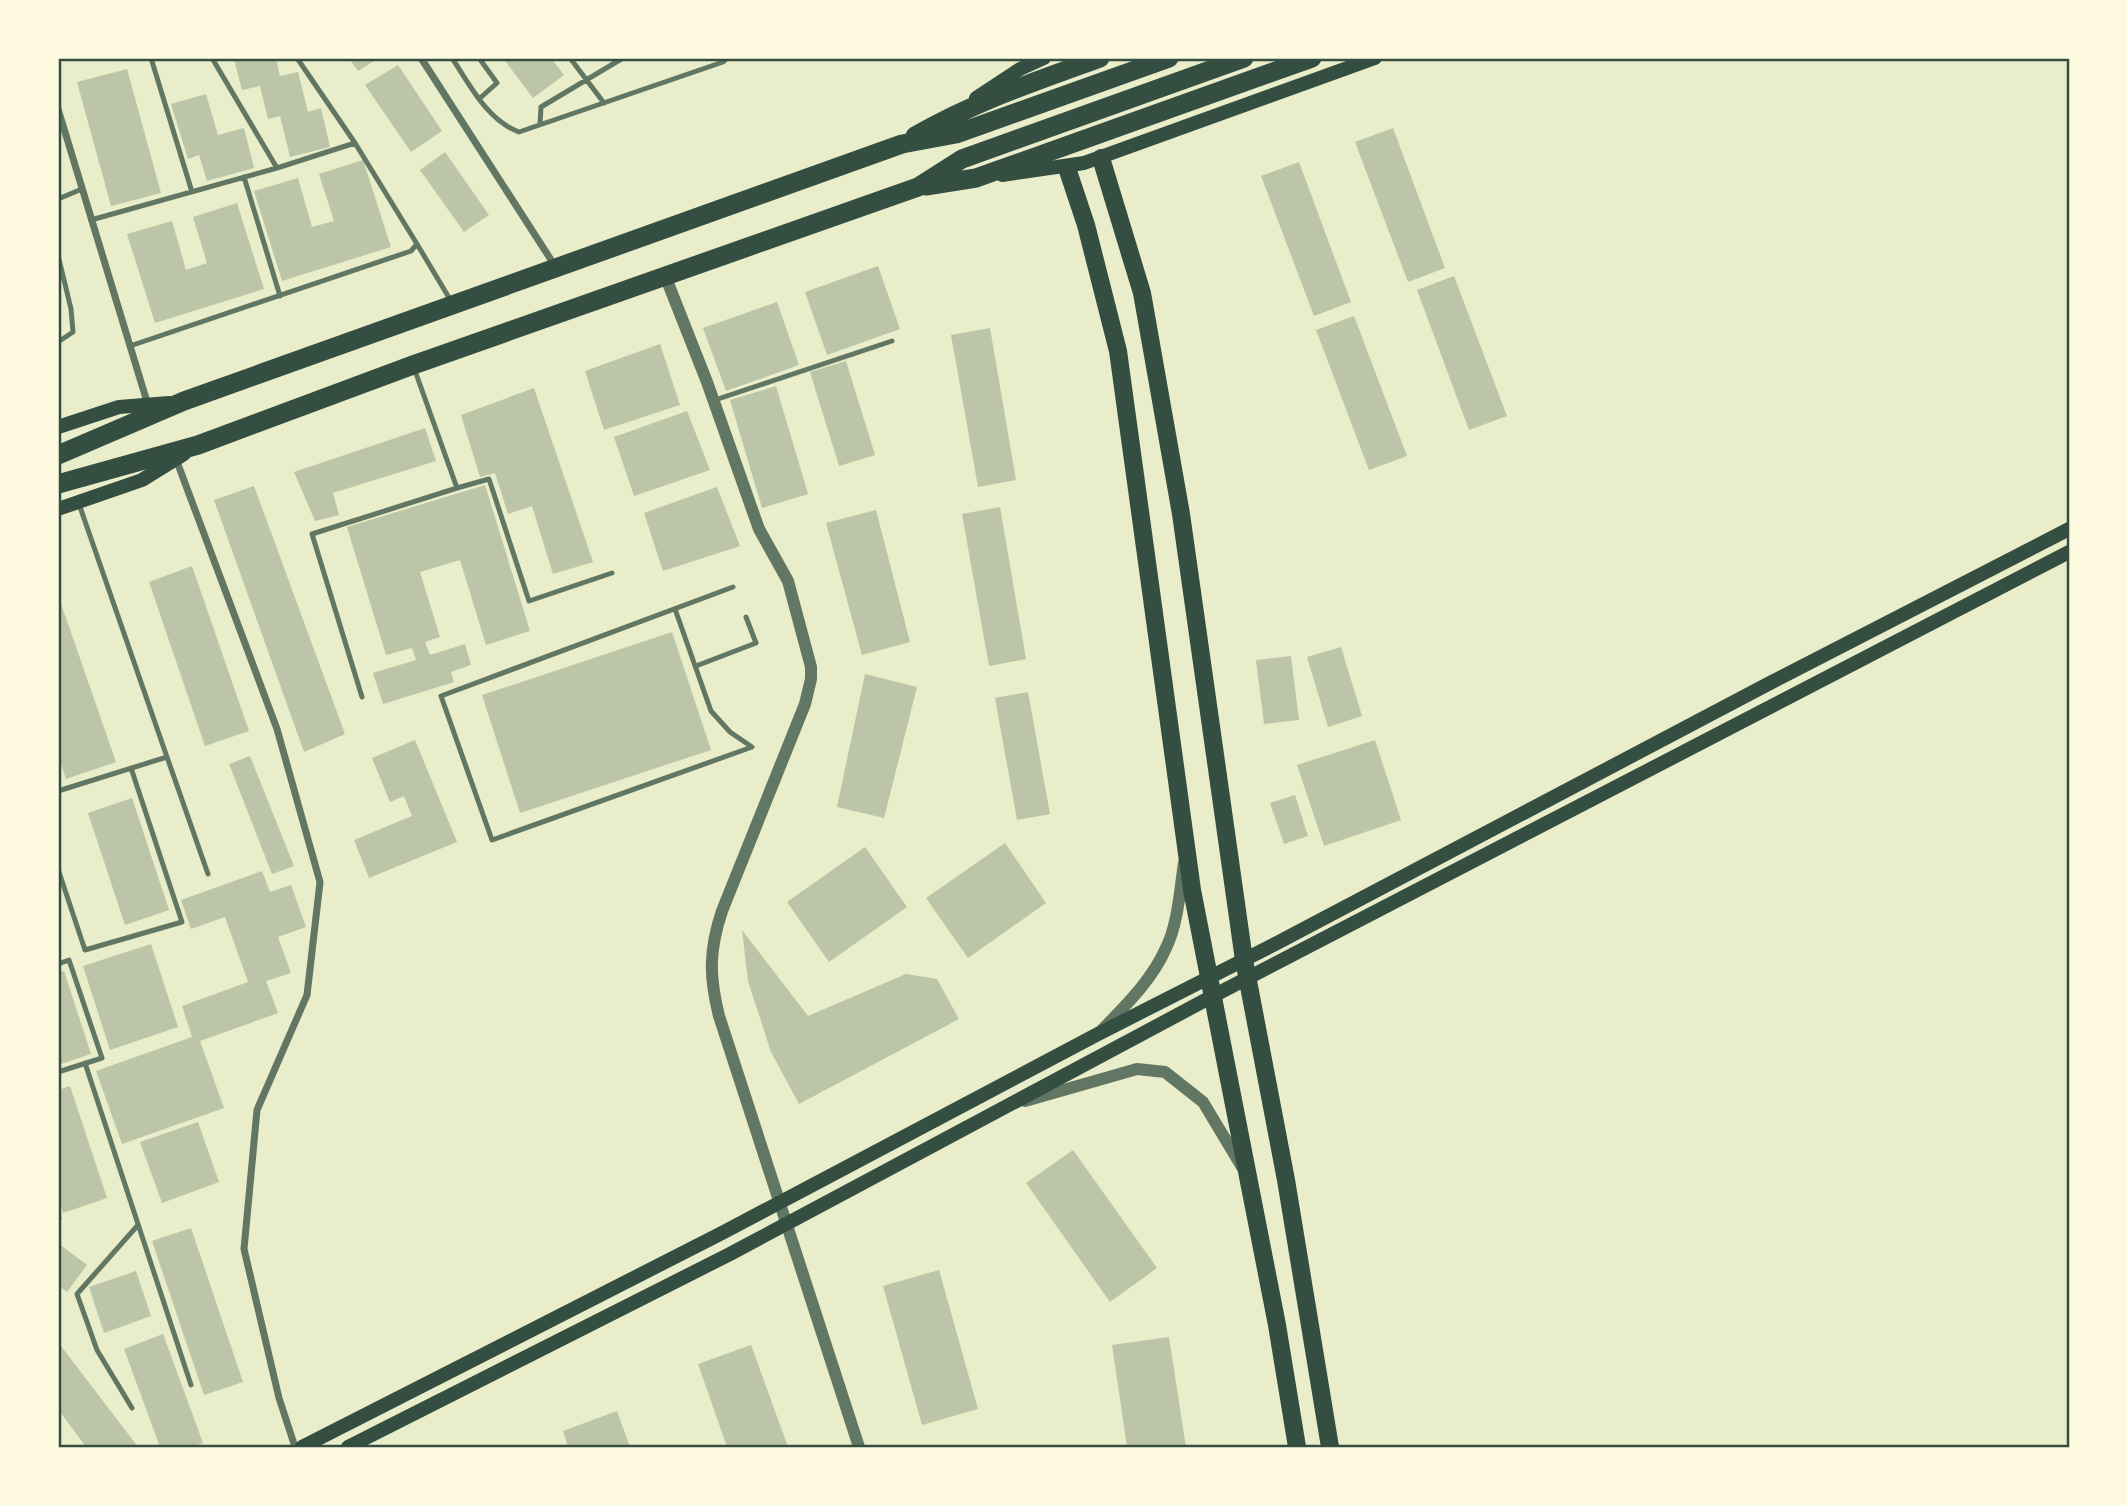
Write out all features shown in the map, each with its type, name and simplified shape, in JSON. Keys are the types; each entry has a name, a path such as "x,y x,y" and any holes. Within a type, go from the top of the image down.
{"highway":[{"path":"902,144 1022,70 1100,58"},
{"path":"59,455 184,401 902,144 956,134 1170,58"},
{"path":"918,187 962,159 1244,58"},
{"path":"64,482 198,444 413,365 918,187 976,178 1312,58"}],"main road":[{"path":"1022,70 1044,58"},
{"path":"976,178 1067,167 1101,158 1375,58"},
{"path":"1101,158 1142,293 1181,514 1247,979 1286,1180 1330,1447"},
{"path":"1067,167 1086,225 1118,351 1186,852 1297,1447"},
{"path":"58,427 119,407 184,401"},
{"path":"58,509 142,480 198,444"},
{"path":"302,1447 1244,960 1770,682 2069,529"},
{"path":"348,1447 785,1224 1213,996 2069,552"}],"street":[{"path":"421,58 557,269"},
{"path":"58,109 148,405"},
{"path":"666,278 714,400 759,529 788,581 811,667 805,704 722,911 711,950 712,982 719,1016 859,1447"},
{"path":"176,459 276,729 320,882 307,995 257,1111 244,1249 279,1398 296,1447"},
{"path":"1098,1034 1137,993 1167,948 1178,905 1186,852"},
{"path":"1005,1107 1137,1069 1165,1072 1203,1102 1248,1176"}],"lane":[{"path":"150,58 192,192"},
{"path":"212,58 277,168"},
{"path":"297,58 355,143 453,305"},
{"path":"452,58 479,99 505,127 519,132 723,62 727,58"},
{"path":"479,58 497,83 479,99"},
{"path":"570,58 604,103"},
{"path":"540,124 541,107 585,78 623,58"},
{"path":"92,220 355,143"},
{"path":"244,177 280,296"},
{"path":"58,199 82,189"},
{"path":"130,346 411,251 417,244"},
{"path":"58,255 71,309 73,332 58,342"},
{"path":"714,400 892,341"},
{"path":"413,365 457,488"},
{"path":"362,697 312,534 489,479 529,601 612,573"},
{"path":"79,502 208,874"},
{"path":"676,609 711,710 730,732 752,747 492,840 441,696 733,587"},
{"path":"696,666 756,643 746,617"},
{"path":"58,791 167,757"},
{"path":"58,869 85,950 182,922 131,768"},
{"path":"58,964 69,960 102,1058 58,1072"},
{"path":"85,1063 191,1385"},
{"path":"132,1408 97,1350 78,1294 138,1225"}],"building":[{"path":"224,58 276,58 280,76 298,72 308,112 321,108 330,147 290,157 280,116 268,119 260,86 242,90 234,59 225,61"},
{"path":"349,58 379,58 358,71"},
{"path":"503,58 551,58 564,75 533,98"},
{"path":"398,65 442,131 411,152 365,85"},
{"path":"127,69 161,193 111,206 77,82"},
{"path":"206,94 218,135 244,128 254,168 207,181 199,155 188,159 171,104"},
{"path":"1393,128 1445,268 1408,282 1355,142"},
{"path":"445,152 489,215 464,232 420,170"},
{"path":"363,160 391,247 282,281 254,191 298,178 312,227 334,221 319,174"},
{"path":"1299,162 1351,302 1314,316 1261,176"},
{"path":"237,203 264,289 155,323 127,234 172,221 186,270 207,263 193,217"},
{"path":"878,266 900,329 827,355 805,292"},
{"path":"1454,276 1507,416 1469,430 1417,290"},
{"path":"58,289 62,301 58,309"},
{"path":"777,302 799,365 726,391 703,328"},
{"path":"1354,316 1407,456 1369,470 1316,330"},
{"path":"990,328 1016,480 978,487 951,335"},
{"path":"660,344 680,405 604,430 585,371"},
{"path":"846,361 875,455 839,466 810,372"},
{"path":"776,386 808,494 762,508 730,400"},
{"path":"534,388 593,562 553,574 532,506 508,514 495,473 480,477 461,415"},
{"path":"687,411 710,470 634,496 614,437"},
{"path":"425,428 436,461 333,493 339,515 315,521 294,472"},
{"path":"485,485 530,631 486,645 460,560 420,572 440,637 425,642 430,655 465,644 471,665 451,672 454,682 383,704 373,673 416,660 412,648 386,655 347,527"},
{"path":"254,486 345,734 304,752 214,500"},
{"path":"717,487 740,546 663,571 644,513"},
{"path":"1000,507 1026,659 989,666 962,514"},
{"path":"876,510 910,642 862,655 826,523"},
{"path":"192,566 249,731 205,746 149,582"},
{"path":"58,595 116,762 66,779 58,755"},
{"path":"672,632 711,750 520,813 482,695"},
{"path":"1341,647 1362,716 1328,727 1307,657"},
{"path":"1291,656 1299,720 1264,724 1256,660"},
{"path":"865,674 917,687 884,818 837,807"},
{"path":"1028,692 1050,814 1017,820 995,698"},
{"path":"415,740 457,842 369,878 354,840 412,816 404,796 390,802 372,758"},
{"path":"1375,740 1401,820 1324,846 1297,765"},
{"path":"250,756 294,866 272,874 229,764"},
{"path":"1295,795 1308,836 1284,844 1270,803"},
{"path":"132,798 169,910 125,925 88,813"},
{"path":"1005,843 1046,903 968,958 926,898"},
{"path":"865,847 907,907 829,962 787,902"},
{"path":"262,871 270,892 291,885 306,927 278,937 291,973 266,981 278,1013 200,1041 224,1108 122,1144 96,1071 192,1037 182,1006 248,982 225,917 191,929 181,900"},
{"path":"742,930 808,1016 906,974 937,979 959,1019 799,1104 771,1052 748,981"},
{"path":"151,944 178,1027 110,1050 83,966"},
{"path":"64,971 91,1054 58,1065 58,973"},
{"path":"70,1086 107,1198 63,1213 58,1196 58,1090"},
{"path":"198,1122 219,1182 162,1203 140,1142"},
{"path":"1073,1150 1157,1268 1110,1302 1026,1183"},
{"path":"191,1228 243,1382 204,1395 152,1241"},
{"path":"58,1243 87,1265 67,1292 58,1285"},
{"path":"939,1270 978,1409 922,1425 883,1286"},
{"path":"136,1271 151,1316 104,1333 89,1287"},
{"path":"163,1334 203,1443 191,1447 160,1447 124,1349"},
{"path":"1169,1337 1186,1447 1127,1447 1112,1345"},
{"path":"58,1342 138,1447 86,1447 58,1409"},
{"path":"751,1345 788,1447 727,1447 698,1364"},
{"path":"617,1411 630,1447 568,1447 563,1431"}]}
